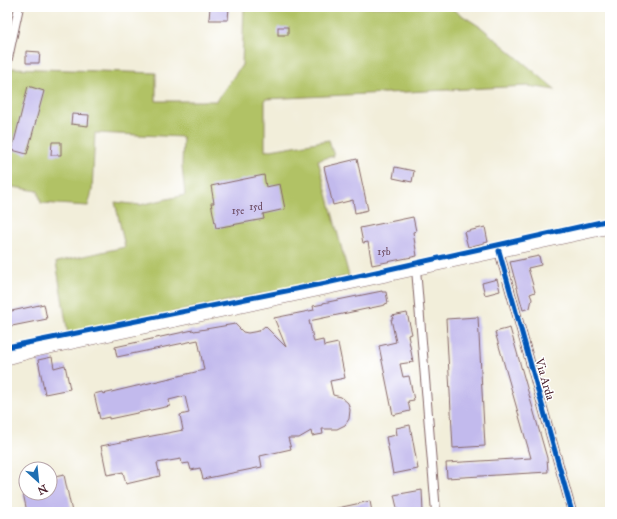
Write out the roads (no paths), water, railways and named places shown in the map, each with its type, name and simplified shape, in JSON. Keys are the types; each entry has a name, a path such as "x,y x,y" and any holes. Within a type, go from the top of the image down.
{"main road":[{"path":"7,358 36,350 610,227"}],"street":[{"path":"7,63 19,7"},
{"name":"Via Arda","path":"499,251 572,512"},
{"path":"416,269 436,512"}]}
